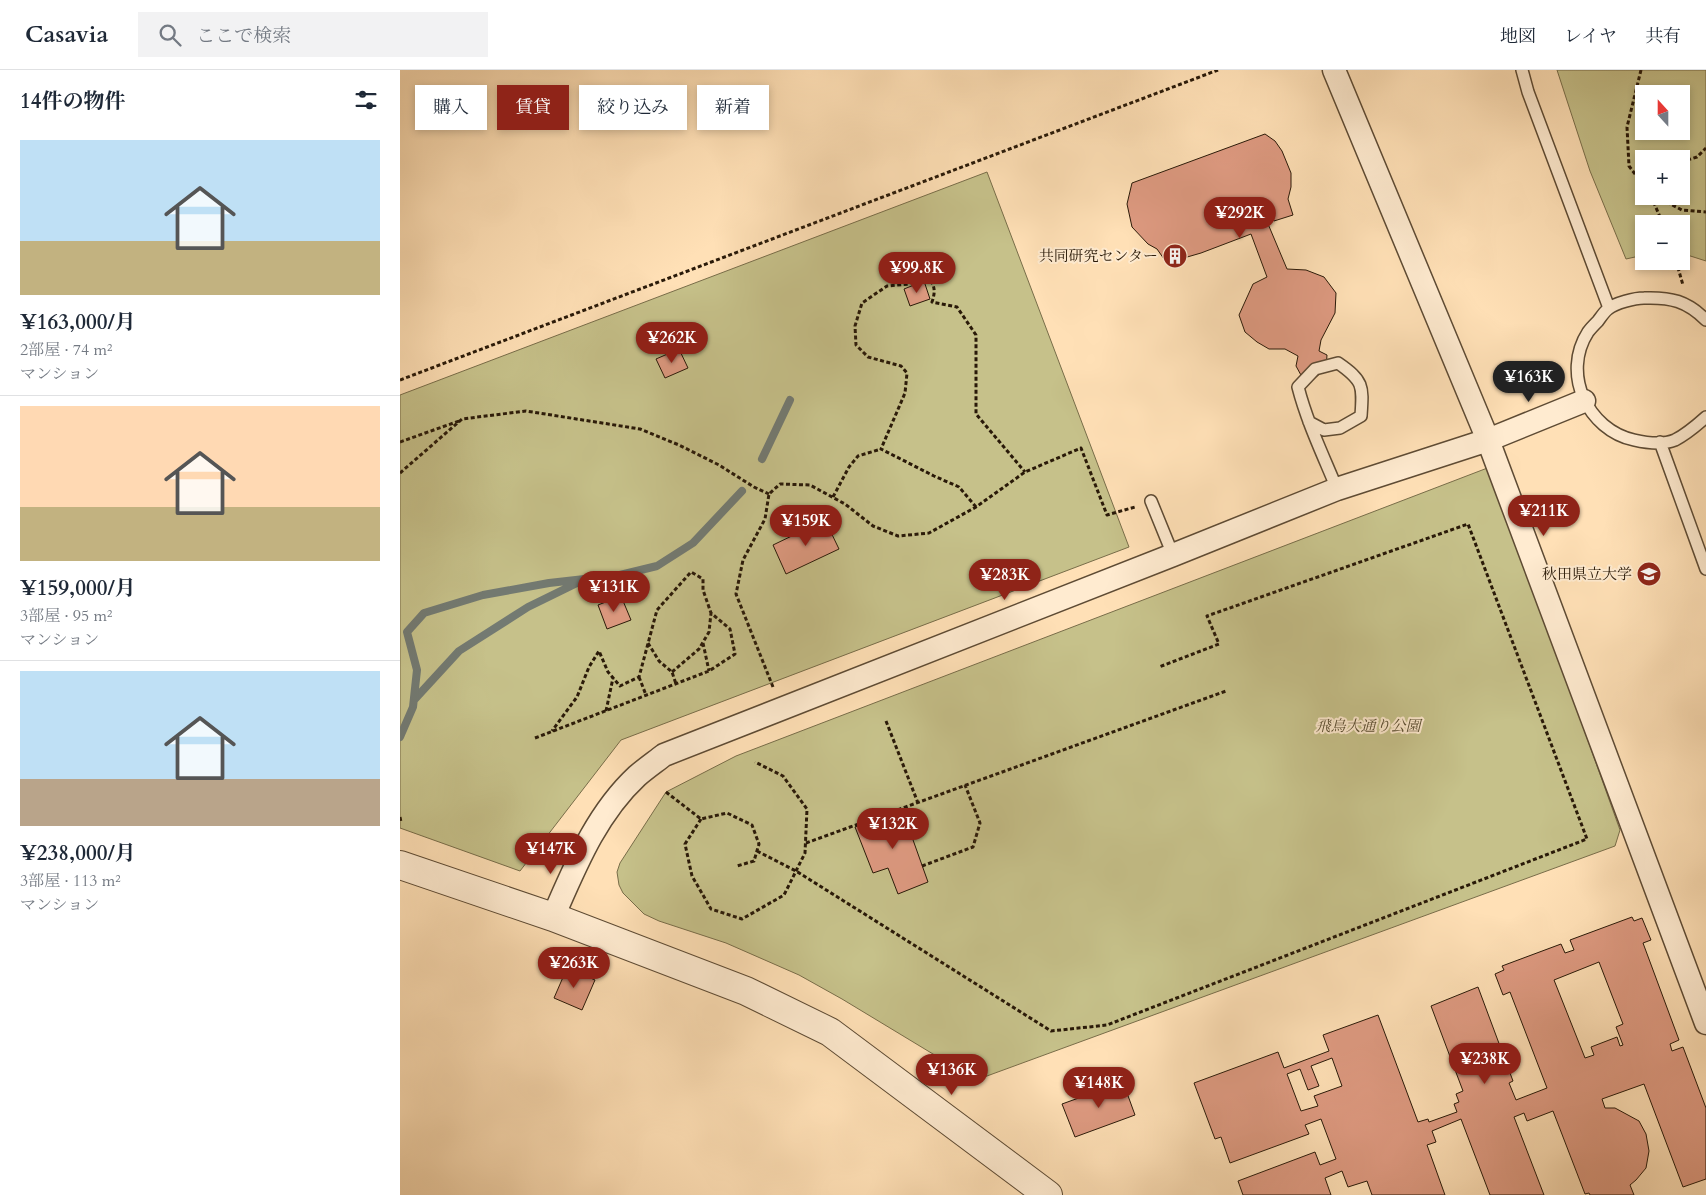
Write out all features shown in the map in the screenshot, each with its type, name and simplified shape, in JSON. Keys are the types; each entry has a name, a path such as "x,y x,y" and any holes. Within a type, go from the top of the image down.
{"street":[{"path":"1334,70 1488,440 1706,1023"},
{"path":"553,917 583,848 616,799 637,776 664,755 1337,489 1488,440 1584,401"},
{"path":"400,865 553,917 746,991 830,1032 1048,1195"}],"lane":[{"path":"1522,70 1528,92 1609,308"},
{"path":"1706,320 1698,312 1682,303 1665,297 1637,298 1609,308 1588,332 1579,354 1578,378 1584,401 1599,423 1621,438 1647,444 1674,440 1689,432 1706,417"},
{"path":"1309,422 1324,430 1340,428 1361,416 1363,392 1355,375 1338,363 1315,369 1298,387 1304,409 1309,422 1337,489"},
{"path":"1660,442 1706,569"},
{"path":"1151,501 1173,555"}],"path":[{"path":"400,380 1218,70"},
{"path":"1635,174 1629,166 1627,127 1641,70"},
{"path":"1690,159 1697,157 1706,148"},
{"path":"1672,205 1682,210 1706,212"},
{"path":"881,448 905,393 907,373 901,366 868,357 856,345 855,326 862,303 887,286 910,284 916,277 925,275 932,282 936,292 932,302 958,307 976,335 976,414 1025,472"},
{"path":"400,442 462,420 526,411 640,429 679,445 719,465 754,488 769,494"},
{"path":"400,473 462,420"},
{"path":"833,497 849,467 858,456 881,448 959,487 976,507"},
{"path":"782,708 736,594 743,560 765,519 769,494 780,484 810,485 845,504 873,526 898,536 929,533 976,507 1025,472 1081,448 1107,515 1136,507"},
{"path":"757,851 796,871 1051,1031 1107,1025 1587,839 1468,524 1207,616 1219,644 1159,666"},
{"path":"646,695 639,677 657,610 691,572 703,580 703,590 711,613 709,632 699,649 672,672"},
{"path":"535,738 709,671 735,654 730,629 711,613"},
{"path":"703,642 709,671"},
{"path":"648,643 659,661 672,672 676,684"},
{"path":"552,731 577,697 589,667 599,652 608,672 620,686 639,677"},
{"path":"606,711 613,678"},
{"path":"806,843 1226,691"},
{"path":"886,721 918,803"},
{"path":"737,866 754,861 759,844 752,825 728,812 701,819 685,844 692,876 711,909 742,919 784,895 805,853 807,809 783,776 756,762"},
{"path":"922,866 973,846 980,823 965,785"},
{"path":"666,792 701,819"},
{"path":"400,817 401,822"}],"green space":[{"path":"1557,70 1706,70 1706,261 1690,256 1690,215 1635,215 1635,257 1626,259 1590,171"},
{"path":"987,172 1129,547 621,740 520,871 400,828 400,395"},
{"name":"飛鳥大通り公園","path":"1490,467 1620,830 1615,846 976,1080 799,975 726,943 659,921 644,914 623,893 619,885 617,872 620,863 666,792 736,756"}],"building":[{"name":"共同研究センター","path":"1265,134 1275,141 1282,151 1291,173 1291,187 1288,199 1293,215 1274,221 1269,209 1263,212 1287,269 1306,270 1324,277 1336,293 1335,313 1321,340 1319,351 1327,355 1326,369 1316,377 1302,377 1296,366 1298,356 1285,349 1269,349 1245,332 1239,315 1253,284 1267,277 1251,234 1201,253 1170,262 1164,259 1157,249 1148,244 1132,227 1127,204 1132,183"},
{"path":"924,281 930,299 910,306 904,289"},
{"path":"679,349 688,368 665,378 656,359"},
{"path":"825,520 839,549 786,574 773,545"},
{"path":"621,596 631,620 607,629 598,605"},
{"path":"902,809 928,882 898,894 888,868 873,873 855,827"},
{"path":"1632,917 1634,921 1642,918 1651,940 1643,943 1679,1040 1670,1044 1672,1051 1683,1047 1706,1108 1706,1179 1683,1187 1644,1084 1602,1099 1605,1108 1615,1108 1639,1121 1646,1134 1649,1151 1646,1168 1630,1185 1634,1195 1585,1194 1553,1111 1527,1121 1524,1113 1514,1117 1544,1195 1490,1195 1461,1119 1432,1131 1436,1142 1427,1145 1445,1195 1372,1195 1367,1181 1348,1187 1342,1171 1325,1178 1331,1195 1243,1195 1238,1181 1315,1152 1320,1165 1336,1159 1321,1119 1305,1125 1309,1134 1230,1163 1221,1137 1215,1139 1194,1083 1278,1052 1284,1068 1329,1051 1323,1035 1378,1015 1418,1122 1428,1119 1429,1122 1457,1112 1454,1104 1459,1102 1456,1094 1463,1091 1431,1006 1478,987 1513,1081 1509,1083 1516,1100 1547,1088 1510,992 1503,995 1495,974 1504,970 1502,966 1561,944 1565,953 1574,950 1570,940","holes":["1599,962 1623,1024 1616,1027 1623,1045 1620,1046 1617,1037 1591,1047 1594,1055 1585,1058 1554,980","1332,1058 1342,1086 1314,1096 1318,1106 1301,1111 1287,1074 1300,1069 1308,1090 1319,1086 1311,1066"]},
{"path":"567,968 595,980 582,1010 554,998"},
{"path":"1123,1082 1135,1115 1075,1137 1062,1104"}],"waterway":[{"path":"762,459 790,400"},
{"path":"400,737 413,707 417,670 407,632 424,613 483,595 549,583 620,575 657,566 693,543 742,491"},
{"path":"414,700 459,651 528,607 577,583"}],"place":[{"name":"共同研究センター","path":"1175,256"},
{"name":"秋田県立大学","path":"1649,574"}]}
